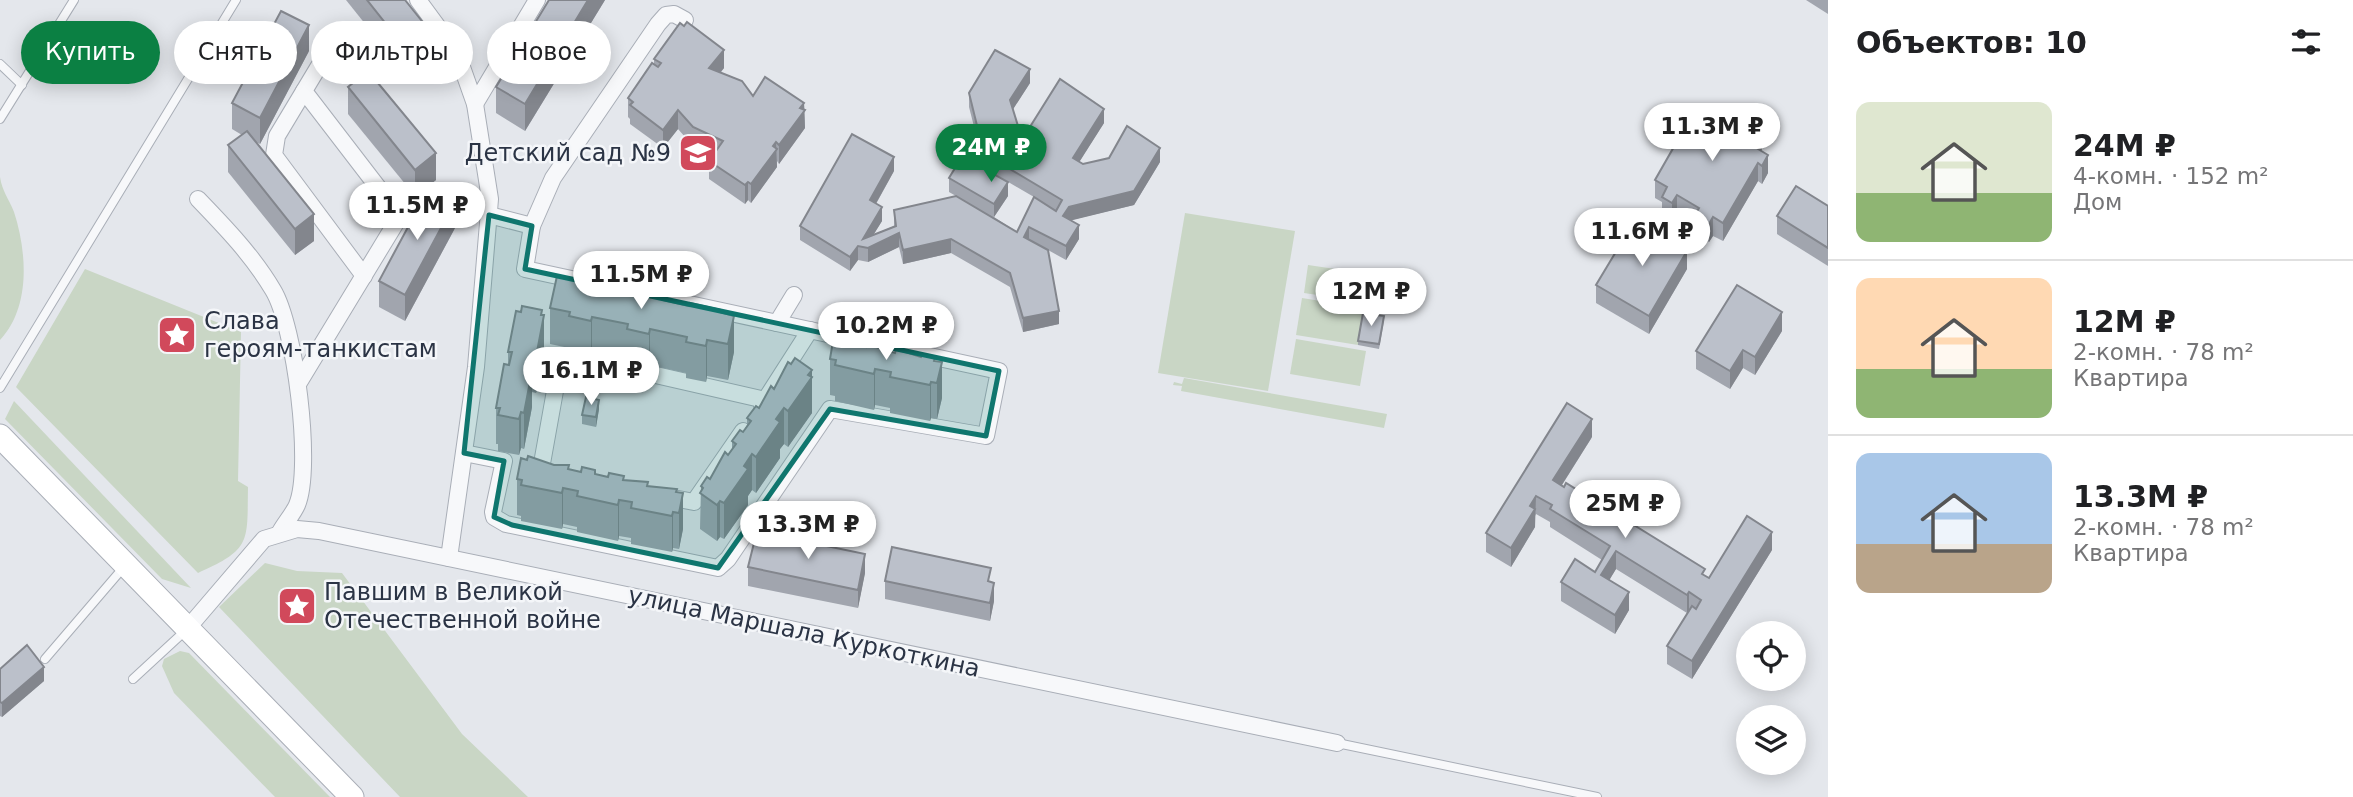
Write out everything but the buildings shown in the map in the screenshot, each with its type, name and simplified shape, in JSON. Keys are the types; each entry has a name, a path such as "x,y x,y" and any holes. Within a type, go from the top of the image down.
{"main road":[{"path":"0,436 352,797"}],"street":[{"path":"418,0 457,53 475,104 491,200 476,367 449,558"},
{"path":"475,104 537,0"},
{"path":"591,283 525,269 532,226 553,178 658,24 666,15 685,20"},
{"path":"311,79 277,136 274,155 364,276"},
{"path":"298,384 400,216 304,91"},
{"path":"187,629 264,539 280,532 298,504 301,481 298,384 292,341 274,290 241,245 198,199"},
{"path":"489,215 532,226"},
{"path":"631,292 999,371 986,436 830,409 728,559 718,568 506,524 494,517 493,512 529,466 560,363 565,358 577,358 765,400"},
{"path":"777,323 794,295"},
{"path":"643,491 694,502 810,330"},
{"path":"464,453 529,466"},
{"name":"улица Маршала Куркоткина","path":"280,532 297,529 319,531 1337,743"}],"lane":[{"path":"0,119 74,0"},
{"path":"0,388 236,0"},
{"path":"0,64 22,85"},
{"path":"45,659 125,565"},
{"path":"133,679 187,629"},
{"path":"1337,743 1597,797"}],"highlighted area":[{"path":"489,215 532,226 525,269 999,371 986,436 830,409 718,568 512,525 494,517 504,461 464,453"}],"green space":[{"path":"0,177 14,212 22,244 24,279 17,312 0,340"},
{"path":"1185,213 1295,231 1268,391 1158,373"},
{"path":"1308,265 1356,272 1351,300 1304,293"},
{"path":"85,269 241,332 238,481 248,487 246,532 237,550 216,565 198,573 16,387"},
{"path":"1302,298 1364,308 1358,345 1296,335"},
{"path":"1296,339 1366,351 1360,386 1290,374"},
{"path":"1184,378 1387,414 1384,428 1181,391 1182,386 1173,385 1174,382 1182,384"},
{"path":"14,401 191,588 162,579 5,419"},
{"path":"265,563 297,571 342,573 462,734 528,797 400,797 219,607"},
{"path":"180,651 189,653 330,797 275,797 174,693 162,666 164,659"}],"place":[{"name":"Детский сад №9","path":"698,153"},
{"name":"Слава героям-танкистам","path":"177,335"},
{"name":"Павшим в Великой Отечественной войне","path":"297,606"}]}
